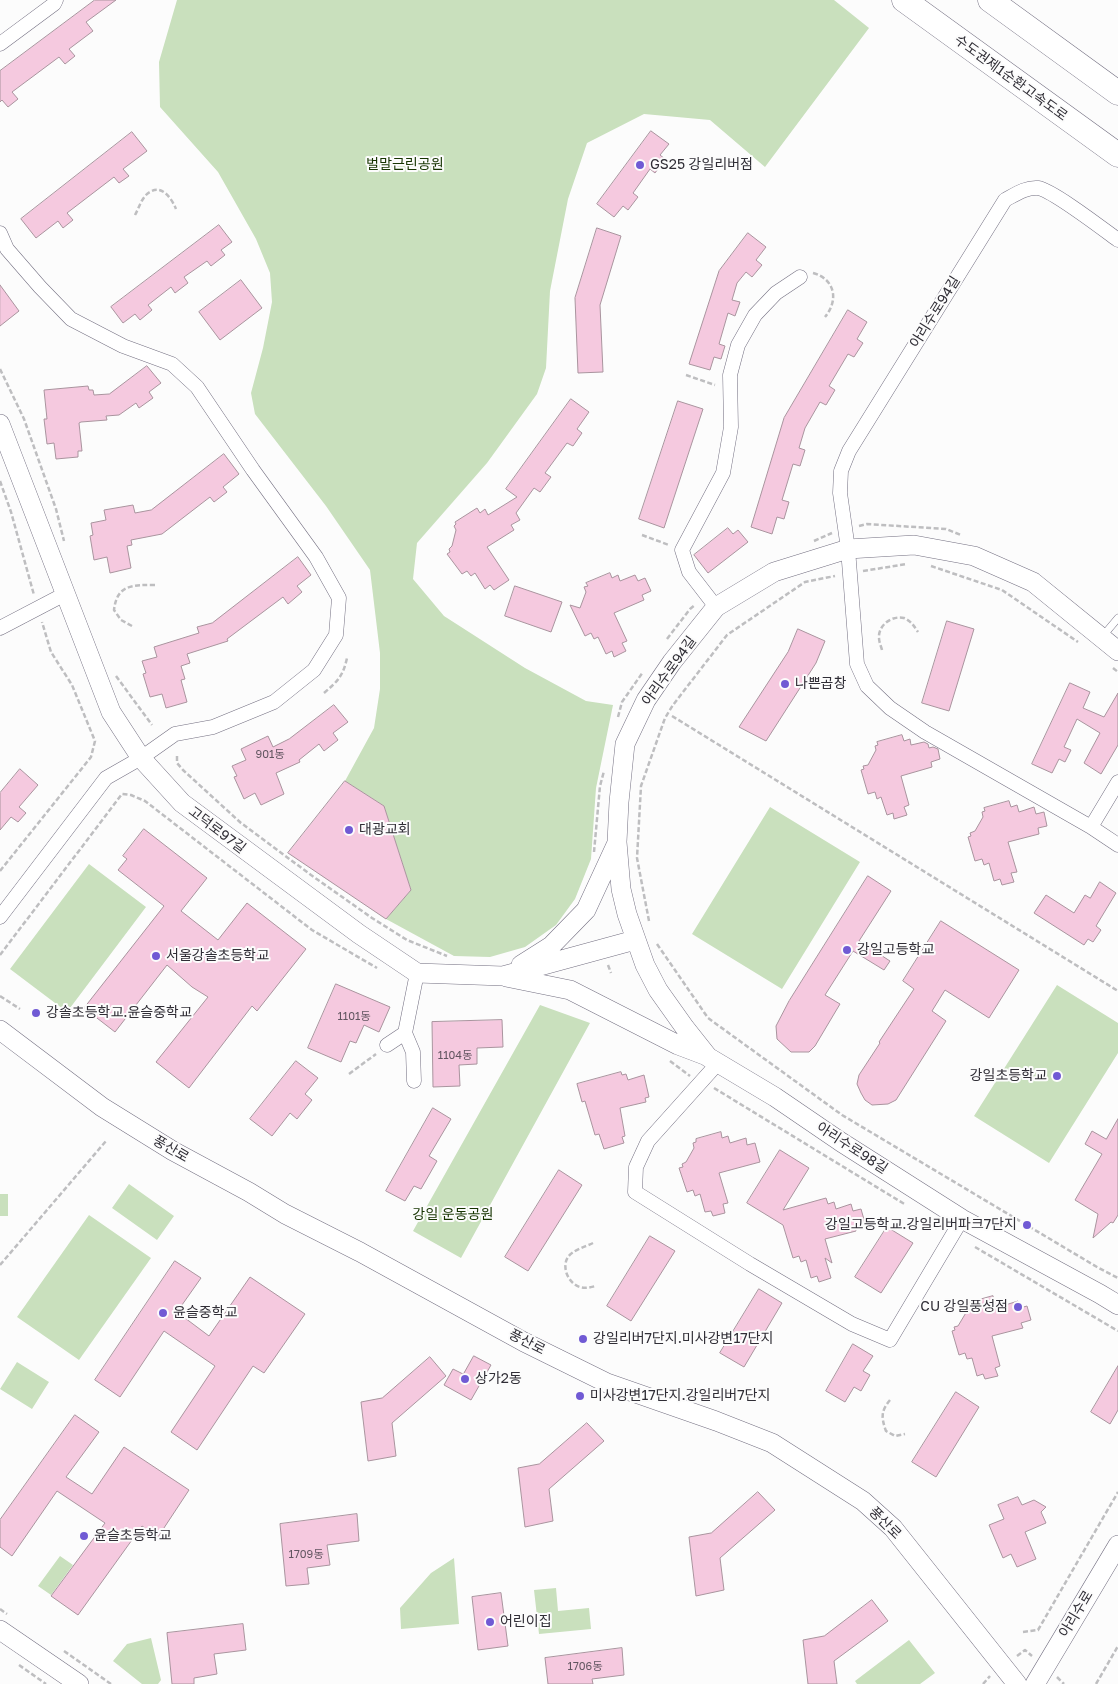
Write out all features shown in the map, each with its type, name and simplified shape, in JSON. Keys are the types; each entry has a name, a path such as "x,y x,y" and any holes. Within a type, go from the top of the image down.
{"highway":[{"name":"수도권제1순환고속도로","path":"904,0 1118,155"},
{"path":"990,0 1118,94"}],"street":[{"path":"0,44 54,4 56,0"},
{"name":"아리수로94길","path":"848,549 840,493 842,471 849,451 1005,200 1023,190 1039,188 1054,195 1118,240"},
{"path":"0,233 7,249 71,319 123,346 172,364 197,387 253,470 316,556 339,598 336,635 314,670 274,702 213,727 175,734 141,758 106,778 0,918"},
{"path":"716,607 689,572 682,550 723,474 731,427 730,375 738,345 755,315 776,293 800,277"},
{"name":"고덕로97길","path":"0,424 111,712 141,758 182,803 359,934 417,973"},
{"name":"아리수로94길","path":"643,938 621,889 617,842 618,802 626,744 646,700 672,662 716,607 774,572 848,549 914,545 974,556 1033,582 1102,638 1115,659"},
{"path":"848,549 856,664 867,686 890,708 925,732 1118,844"},
{"path":"0,628 65,594"},
{"path":"1091,827 1118,782"},
{"path":"503,976 551,946 586,910 617,842"},
{"path":"503,976 643,938"},
{"name":"아리수로98길","path":"643,938 645,965 658,990 685,1028 713,1060 775,1097 958,1226 1100,1294 1118,1305"},
{"path":"414,1082 413,1052 405,1033 417,973 503,976 570,990 678,1045 713,1060 702,1081 648,1141 636,1167 635,1192 750,1264 852,1324 890,1340 958,1226"},
{"name":"풍산로","path":"0,1030 102,1107 173,1151 249,1192 285,1214 360,1252 524,1342 607,1383 716,1421 772,1443 863,1501 893,1528 1017,1684"},
{"path":"387,1045 405,1033"},
{"name":"아리수로","path":"1035,1684 1118,1545"},
{"path":"0,1630 79,1684"}],"lane":[{"path":"1102,638 1118,618"}],"path":[{"path":"135,215 150,191 158,190 165,193 172,199 176,209"},
{"path":"800,277 814,273 823,277 831,286 834,299 832,309 825,317"},
{"path":"0,369 24,419 56,509 66,546"},
{"path":"686,374 715,385"},
{"path":"0,481 11,512 51,652 72,685 95,741 91,758 0,871"},
{"path":"642,535 673,546"},
{"path":"650,927 637,858 640,786 666,718 674,705 727,636 805,582 908,563"},
{"path":"927,565 1002,590 1083,645"},
{"path":"132,626 121,620 114,610 116,598 123,590 135,585 155,585"},
{"path":"882,650 879,639 880,629 886,622 896,618 904,618 913,623 918,632"},
{"path":"324,693 339,680 347,658"},
{"path":"1115,659 1118,672"},
{"path":"116,676 152,726"},
{"path":"672,716 1118,991"},
{"path":"177,756 177,763 182,770 241,823 311,875 407,940 444,956 452,957"},
{"path":"0,955 122,794"},
{"path":"643,938 708,1018 842,1116 1097,1268 1118,1278"},
{"path":"0,996 20,1009"},
{"path":"349,1074 387,1045"},
{"path":"664,1057 694,1078 702,1081 912,1209"},
{"path":"0,1265 106,1142"},
{"path":"958,1226 1118,1331"},
{"path":"593,1243 568,1257 565,1268 569,1279 578,1287 596,1286"},
{"path":"890,1400 884,1408 882,1420 886,1431 895,1436 905,1434"},
{"path":"1023,1632 1038,1630 1118,1492"},
{"path":"1096,1684 1118,1646"},
{"path":"15,1663 46,1684"}],"green space":[{"name":"벌말근린공원","path":"177,0 834,0 869,28 765,167 710,120 644,114 587,143 568,199 550,291 546,368 537,394 487,463 417,543 413,579 444,616 525,668 586,701 613,705 596,788 591,859 575,899 556,925 525,947 490,957 454,956 386,919 411,890 384,806 345,781 374,728 380,689 380,653 370,570 326,506 255,414 251,393 263,348 272,302 270,273 256,239 218,172 160,107 159,62"},
{"path":"770,807 860,862 782,989 692,934"},
{"path":"89,864 146,907 67,1012 10,969"},
{"path":"1057,985 1118,1023 1118,1053 1049,1163 974,1116"},
{"name":"강일 운동공원","path":"540,1005 590,1023 461,1258 413,1231"},
{"path":"129,1184 174,1216 157,1240 112,1208"},
{"path":"0,1194 8,1194 8,1216 0,1216"},
{"path":"89,1215 151,1258 79,1360 17,1317"},
{"path":"17,1362 49,1382 32,1409 0,1389"},
{"path":"60,1556 73,1565 51,1595 38,1586"},
{"path":"454,1558 459,1624 401,1629 400,1608 431,1573"},
{"path":"556,1588 558,1611 589,1608 591,1629 539,1634 534,1590"},
{"path":"151,1638 161,1680 158,1684 142,1684 113,1661 127,1644"},
{"path":"909,1640 935,1673 920,1684 857,1684 855,1681"}],"building":[{"path":"95,0 116,0 86,22 93,31 69,49 75,56 65,64 59,57 12,92 18,99 8,107 2,100 0,102 0,71"},
{"path":"651,131 669,144 660,155 665,159 655,173 650,169 633,193 638,197 628,210 623,206 614,217 597,204"},
{"path":"132,132 147,151 123,169 129,176 119,183 114,177 67,213 73,220 63,228 58,221 36,238 21,219"},
{"path":"219,225 232,242 221,250 225,255 211,266 207,261 184,277 188,283 175,293 171,287 148,305 152,310 140,320 135,314 123,323 111,307"},
{"path":"597,228 621,236 600,305 603,372 578,373 575,298"},
{"path":"748,233 766,247 756,260 762,265 752,277 746,272 737,283 732,300 740,302 735,316 728,313 719,344 725,346 721,359 714,357 710,370 689,364 719,271"},
{"path":"241,280 262,308 220,340 199,312"},
{"path":"0,285 19,311 0,326"},
{"path":"848,310 867,322 857,339 863,343 854,357 848,354 829,386 835,390 826,405 820,402 805,428 799,448 805,450 800,466 793,464 782,500 789,502 784,519 777,517 772,534 751,527 784,418"},
{"path":"147,366 161,383 149,392 153,398 139,408 136,403 119,415 106,416 107,420 79,423 82,451 78,451 78,457 56,459 54,443 47,444 44,419 47,419 44,390 88,386 89,390 93,390 94,395 109,394"},
{"path":"571,399 589,412 577,429 582,433 573,446 567,443 545,473 551,477 540,492 534,488 516,513 520,520 511,525 514,530 487,547 509,580 494,590 490,585 485,589 475,573 471,576 467,571 462,574 447,554 450,552 449,549 452,546 456,530 455,522 477,508 480,513 485,509 488,515 517,497 506,489"},
{"path":"678,401 703,409 664,528 639,519"},
{"path":"224,454 239,474 223,487 227,492 214,502 210,497 162,534 131,540 132,545 127,546 131,568 110,573 107,557 94,560 90,536 93,535 91,523 106,520 104,510 133,505 135,513 151,510"},
{"path":"728,528 733,534 738,530 748,542 708,573 694,555"},
{"path":"298,557 311,575 297,586 302,592 288,604 283,597 227,639 228,641 187,654 190,663 181,666 185,679 181,680 187,702 166,708 162,694 150,697 143,674 146,673 142,661 157,657 154,647 199,633 197,627 212,623"},
{"path":"610,573 612,578 618,575 620,581 635,575 638,581 645,578 651,591 642,595 644,600 614,613 627,641 622,643 626,651 614,657 612,651 606,654 598,637 594,639 591,633 585,636 570,605 580,608 586,592 584,587 588,586 586,583"},
{"path":"515,586 562,602 551,632 505,616"},
{"path":"947,621 974,629 949,711 922,703"},
{"path":"798,629 825,641 816,663 766,741 739,727 788,652"},
{"path":"1070,683 1090,692 1083,708 1104,717 1118,693 1118,745 1101,774 1084,763 1100,733 1077,719 1064,747 1071,750 1065,762 1059,759 1052,773 1032,764"},
{"path":"334,705 348,722 333,733 338,740 324,751 319,744 299,760 300,762 276,773 284,794 261,805 255,793 244,799 234,777 237,776 232,766 246,760 241,749 268,736 273,747 289,739"},
{"path":"902,735 904,741 910,739 911,745 924,742 928,744 929,748 938,749 940,759 931,762 932,767 901,776 909,805 904,807 907,815 894,819 893,813 887,815 881,797 877,799 875,792 868,794 861,770 864,769 863,766 868,765 876,750 875,746 878,745 877,742"},
{"path":"20,769 38,785 19,807 26,813 18,822 11,817 0,830 0,793"},
{"name":"대광교회","path":"345,781 384,806 411,890 386,919 288,853"},
{"path":"1009,801 1011,807 1017,805 1019,812 1034,807 1036,814 1044,812 1047,826 1038,828 1039,834 1008,842 1017,872 1011,873 1014,882 1002,885 1000,879 994,881 989,863 984,865 982,859 975,861 968,837 971,836 970,833 975,831 983,817 982,812 985,811 984,808"},
{"path":"144,829 207,878 181,911 218,940 247,903 306,949 257,1011 252,1006 189,1088 156,1062 208,997 192,987 167,965 115,1032 84,1008 164,906 118,870 127,859 123,856"},
{"path":"868,876 891,891 859,941 890,961 884,970 853,951 825,995 840,1004 815,1046 809,1052 791,1052 777,1039 776,1026 789,1001"},
{"path":"1100,882 1116,893 1096,926 1101,930 1093,942 1088,939 1084,945 1034,913 1046,895 1074,913 1085,895 1090,898"},
{"path":"941,921 1019,970 989,1018 945,990 932,1011 946,1021 896,1100 888,1104 872,1105 865,1100 857,1084 859,1075 914,989 903,981"},
{"path":"336,984 390,1007 379,1032 364,1025 356,1043 350,1041 341,1062 308,1048"},
{"path":"502,1020 503,1047 477,1048 477,1064 459,1065 460,1086 433,1087 432,1022"},
{"path":"296,1061 318,1078 305,1094 312,1100 297,1119 290,1113 272,1136 250,1119"},
{"path":"621,1072 622,1075 626,1074 628,1080 644,1075 649,1097 645,1098 646,1102 620,1108 625,1136 622,1137 624,1143 604,1149 599,1134 595,1135 585,1101 582,1102 577,1084"},
{"path":"433,1108 451,1119 429,1156 437,1161 421,1189 414,1186 405,1201 386,1191"},
{"path":"1118,1119 1118,1215 1113,1223 1111,1222 1093,1238 1098,1214 1075,1200 1102,1154 1085,1144 1092,1131 1106,1139"},
{"path":"721,1132 722,1138 728,1136 730,1143 746,1138 747,1145 755,1143 760,1162 719,1173 728,1203 723,1204 725,1213 713,1216 711,1211 705,1212 700,1194 695,1196 693,1190 687,1192 679,1168 683,1167 682,1164 686,1162 694,1148 693,1143 696,1142 696,1139"},
{"path":"780,1150 809,1168 783,1210 826,1198 828,1204 834,1202 836,1209 851,1204 853,1211 861,1209 865,1223 855,1225 856,1231 825,1239 832,1263 825,1258 831,1278 819,1282 817,1276 811,1278 806,1260 801,1262 799,1256 793,1258 783,1225 747,1203"},
{"path":"559,1170 582,1185 528,1271 505,1257"},
{"path":"887,1227 913,1243 881,1293 855,1277"},
{"path":"650,1236 675,1251 631,1321 607,1306"},
{"name":"윤슬중학교","path":"175,1261 201,1278 177,1312 209,1336 250,1277 305,1314 264,1373 253,1366 197,1450 171,1432 215,1366 164,1331 120,1397 95,1380"},
{"path":"759,1289 782,1303 744,1367 720,1353"},
{"path":"993,1296 994,1301 1000,1300 1002,1306 1018,1301 1020,1308 1027,1306 1031,1320 1021,1323 1023,1328 992,1336 1000,1366 995,1368 998,1376 985,1379 983,1374 977,1376 972,1358 967,1359 965,1353 959,1355 952,1331 955,1330 954,1327 958,1326 967,1311 966,1306 969,1306 968,1303"},
{"path":"853,1344 873,1356 863,1371 870,1375 861,1391 854,1387 845,1402 826,1391"},
{"name":"상가2동","path":"474,1356 491,1365 471,1400 444,1385 453,1369 463,1374"},
{"path":"430,1357 446,1376 392,1423 396,1456 368,1461 361,1402 382,1398"},
{"path":"1118,1366 1118,1410 1110,1424 1091,1412"},
{"path":"956,1392 979,1407 936,1477 912,1462"},
{"name":"윤슬초등학교","path":"75,1415 99,1432 66,1477 92,1494 124,1447 189,1490 158,1537 142,1526 78,1615 51,1596 105,1523 57,1491 12,1556 0,1547 0,1520"},
{"path":"587,1423 604,1441 549,1489 553,1521 525,1527 518,1468 539,1464"},
{"path":"758,1492 775,1510 720,1558 724,1590 696,1596 689,1537 711,1533"},
{"path":"1018,1497 1022,1505 1034,1500 1046,1507 1041,1512 1046,1523 1025,1532 1036,1559 1017,1567 1011,1554 1003,1558 989,1525 1004,1519 998,1505"},
{"path":"357,1514 359,1541 327,1545 330,1565 307,1568 309,1584 286,1586 280,1524"},
{"name":"어린이집","path":"501,1593 508,1646 478,1650 472,1597"},
{"path":"872,1600 888,1621 834,1661 837,1684 808,1684 803,1640 824,1636"},
{"path":"243,1624 246,1650 214,1654 217,1674 194,1678 194,1684 172,1684 167,1633"},
{"path":"622,1648 624,1675 592,1679 593,1684 548,1684 545,1658"}],"place":[{"name":"GS25 강일리버점","path":"640,165"},
{"name":"나쁜곱창","path":"785,684"},
{"name":"대광교회","path":"349,830"},
{"name":"강일고등학교","path":"847,950"},
{"name":"서울강솔초등학교","path":"156,956"},
{"name":"강솔초등학교.윤슬중학교","path":"36,1013"},
{"name":"강일초등학교","path":"1057,1076"},
{"name":"강일고등학교.강일리버파크7단지","path":"1027,1225"},
{"name":"CU 강일풍성점","path":"1018,1307"},
{"name":"윤슬중학교","path":"163,1313"},
{"name":"강일리버7단지.미사강변17단지","path":"583,1339"},
{"name":"상가2동","path":"465,1379"},
{"name":"미사강변17단지.강일리버7단지","path":"580,1396"},
{"name":"윤슬초등학교","path":"84,1536"},
{"name":"어린이집","path":"490,1622"}]}
